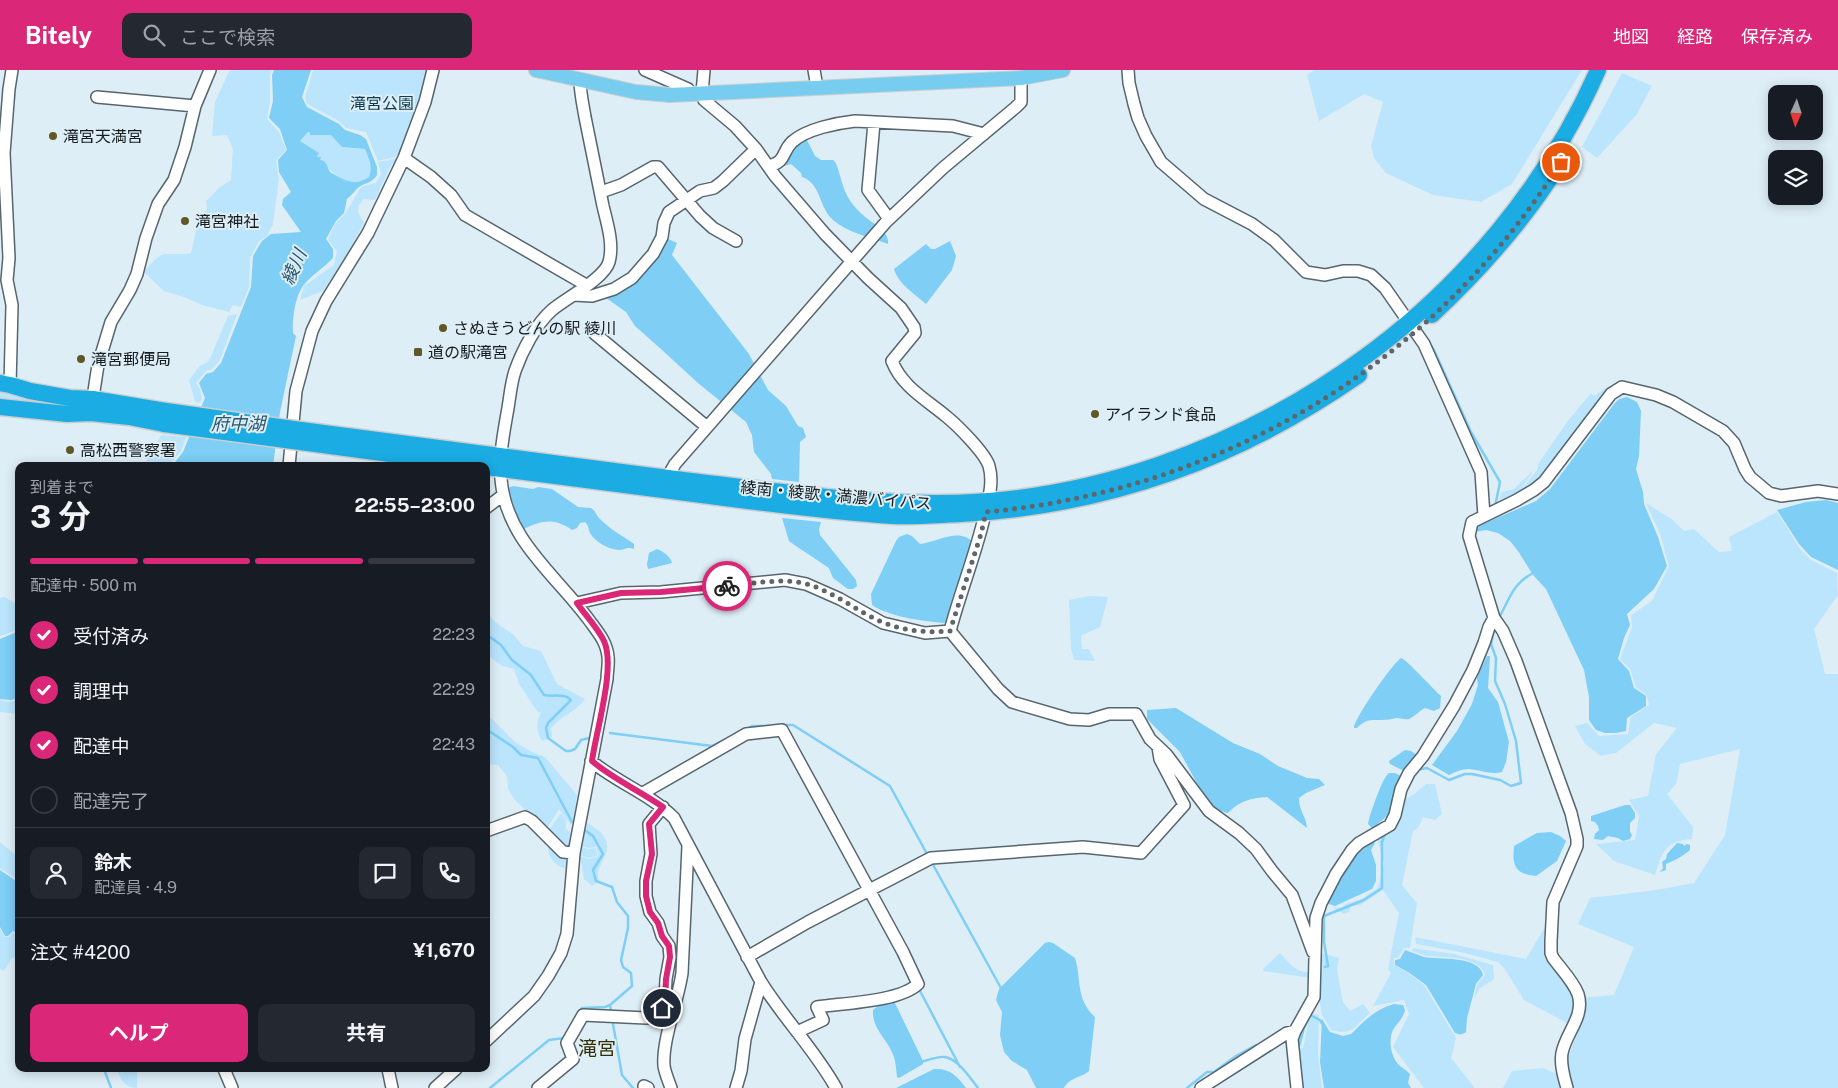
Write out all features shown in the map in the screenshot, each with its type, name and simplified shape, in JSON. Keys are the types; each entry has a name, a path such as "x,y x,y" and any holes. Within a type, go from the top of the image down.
{"highway":[{"name":"綾南・綾歌・満濃バイパス","path":"1412,327 1479,252 1527,192 1567,131 1598,70"},
{"name":"綾南・綾歌・満濃バイパス","path":"496,464 666,484 818,510 894,516 987,507 1033,507 1127,487 1191,466 1286,422 1316,405 1358,375 1412,327 1463,287 1488,260 1536,199 1576,137 1610,70"},
{"name":"綾南・綾歌・満濃バイパス","path":"5,384 30,391 70,398 129,417 165,418 301,436 456,462"},
{"name":"綾南・綾歌・満濃バイパス","path":"0,407 67,414 92,406"},
{"name":"綾南・綾歌・満濃バイパス","path":"301,436 401,442 487,462"}],"main road":[{"path":"536,70 646,93 697,93 1022,78 1063,70"}],"street":[{"path":"5,384 12,305 3,280 9,258 4,153 8,89 12,70"},
{"path":"92,406 98,365 111,322 137,274 146,238 158,204 174,180 185,147 195,106 210,70"},
{"path":"288,462 296,391 312,331 326,301 368,233 404,158 425,102 433,70"},
{"path":"645,70 697,93 735,126 825,234 901,308 914,327 915,333 912,338 892,361 896,372 925,401 956,425 984,456 989,465 991,482 981,534 950,631"},
{"path":"697,93 704,70"},
{"path":"814,70 817,87"},
{"path":"1128,70 1129,83 1138,118 1161,162 1204,199 1252,224 1274,240 1306,272 1325,275 1358,270 1371,275 1385,288 1424,344 1481,472 1492,512"},
{"path":"666,484 675,464 887,221 1020,102 1022,78"},
{"path":"490,1037 534,996 561,953 567,934 574,853 607,679 608,657 604,640 577,603 559,585 523,542 511,520 496,464 502,444 515,370 530,340 545,317 606,269 610,258 609,234 585,116 580,80"},
{"path":"97,97 195,106"},
{"path":"769,166 778,163 784,158 788,147 804,134 841,123 855,121 953,126 984,134"},
{"path":"874,123 868,190 887,221"},
{"path":"574,295 592,296 614,289 632,278 653,254 662,237 664,223 669,212 700,191 714,188 756,149"},
{"path":"404,158 438,183 451,195 465,214 586,285"},
{"path":"601,192 621,185 652,167 658,167 700,216 713,228 736,241"},
{"path":"594,333 707,427"},
{"path":"1567,1088 1562,1066 1562,1054 1577,1022 1579,1001 1573,984 1551,954 1551,941 1553,902 1577,846 1578,839 1571,813 1516,661 1503,631 1494,618 1469,536 1472,522 1534,490 1544,482 1611,394 1622,387 1656,395 1673,402 1723,431 1734,443 1744,469 1750,477 1769,493 1782,496 1818,491 1838,494"},
{"path":"490,505 503,495"},
{"path":"577,603 621,593 661,592 785,580 814,587 883,623 925,633 950,631"},
{"path":"1297,1088 1293,1046 1295,1031 1314,997 1316,918 1321,903 1336,874 1352,850 1359,843 1390,825 1395,815 1401,789 1409,773 1423,756 1454,706 1473,670 1494,618"},
{"path":"950,631 998,689 1012,702 1070,719 1089,720 1109,714 1136,714 1150,739 1166,754 1209,811 1256,849 1292,895 1315,958"},
{"path":"643,793 746,734 782,730 903,952 918,984 912,990 890,997 817,1007 823,1020 797,1032"},
{"path":"748,957 808,922 927,859 1083,847 1141,854 1184,805 1160,759 1158,747"},
{"path":"592,761 606,773 643,793 663,807 674,818 761,982 776,1006 827,1072 836,1088"},
{"path":"538,1088 573,1059 567,1043 583,1015 646,1018 654,1017 662,1008 669,966 669,946 662,936 658,923 650,912 646,896 646,881 652,854 649,824 663,807"},
{"path":"490,830 525,817 532,821 563,852 574,853"},
{"path":"672,1088 664,1066 669,1031 680,993 688,844"},
{"path":"736,1088 741,1071 745,1039 761,982"},
{"path":"1201,1088 1287,1033 1295,1031"},
{"path":"225,1072 232,1088"},
{"path":"389,1072 392,1088"},
{"path":"435,1088 453,1072"}],"green space":[{"path":"272,70 267,119 279,132 286,150 276,160 279,179 273,224 267,236 259,241 250,258 249,287 241,307 233,305 229,312 202,305 164,291 144,272 161,255 191,253 198,222 207,209 206,201 219,188 231,180 233,149 227,135 212,136 215,102 229,71"},
{"name":"滝宮公園","path":"313,70 428,70 422,94 401,153 395,157 378,161 366,132 346,128 339,121 307,104 305,98"},
{"path":"1314,70 1582,70 1512,184 1481,202 1433,195 1386,173 1374,158 1371,146 1383,102 1364,94 1319,121 1307,75"},
{"path":"1622,73 1652,86 1637,114 1597,158 1582,147"},
{"path":"308,132 310,134 331,135 348,148 365,149 370,166 369,177 354,182 347,181 334,174 317,157 319,153 300,141"},
{"path":"400,155 390,167 375,200 364,199 359,205 358,212 364,223 349,251 323,291 300,300 304,286 334,265 337,251 328,240 335,224 345,214 361,187 376,183 381,174 378,162 394,159"},
{"path":"237,314 220,360 211,370 207,370 196,383 200,389 202,399 199,403 195,402 189,380 200,366 209,361 228,316"},
{"path":"1616,384 1603,395 1544,476 1530,489 1498,506 1500,502 1519,493 1537,470 1538,464 1567,422 1591,393 1594,396 1607,387"},
{"path":"0,388 66,404 65,409 0,402"},
{"path":"161,435 186,437 181,451 171,462 146,462"},
{"path":"1534,470 1519,492 1499,500 1502,492 1514,489"},
{"path":"1646,503 1673,520 1684,531 1694,529 1719,552 1732,551 1729,537 1777,512 1800,549 1811,560 1837,573 1838,595 1814,629 1825,674 1838,674 1838,1088 1503,1088 1512,1071 1543,1068 1562,1076 1578,1029 1524,1000 1504,968 1498,962 1465,953 1416,944 1415,937 1526,959 1545,927 1550,958 1579,998 1614,995 1634,947 1578,924 1590,898 1656,890 1694,883 1725,835 1740,749 1680,764 1676,784 1667,794 1693,827 1692,839 1670,845 1660,860 1655,875 1614,861 1596,844 1635,840 1639,816 1629,800 1648,796 1656,754 1677,728 1654,723 1616,753 1601,756 1585,744 1575,726 1587,723 1599,736 1628,734 1631,717 1649,705 1647,696 1636,687 1630,669 1620,659 1632,627 1631,615 1652,601 1669,566 1660,534"},
{"path":"1090,596 1108,597 1100,627 1081,636 1082,649 1089,649 1095,661 1074,660 1071,649 1069,600"},
{"path":"4,597 15,603 15,630 0,636 0,598"},
{"path":"490,616 495,622 514,635 523,646 541,651 557,684 585,699 551,728 552,737 542,741 537,727 541,713 537,711 519,684 514,669 502,666 490,657"},
{"path":"0,700 8,702 15,701 15,714 0,712"},
{"path":"490,717 515,742 545,757 577,795 574,818 571,825 559,809 546,830 514,799 508,789 507,776 498,765 490,764"},
{"path":"1426,784 1435,784 1442,814 1435,820 1423,817 1418,828 1413,831 1402,885 1417,903 1410,948 1404,948 1398,958 1394,958 1394,965 1424,985 1456,1038 1451,1058 1475,1088 1424,1088 1393,1047 1409,1014 1404,1000 1373,1006 1391,973 1388,969 1390,959 1392,959 1390,958 1399,913 1383,890 1360,905 1351,906 1349,912 1344,914 1332,907 1341,908 1346,904 1360,900 1378,888 1384,864 1377,838 1404,800"},
{"path":"561,813 566,820 566,829 570,832 569,850 548,832"},
{"path":"587,822 602,833 607,841 606,853 598,875 599,881 592,886 584,879 580,856 589,859 598,856 597,847 581,846"},
{"path":"0,842 15,855 15,878 0,868"},
{"path":"550,847 568,856 567,869 556,864 552,859 548,848"},
{"path":"581,847 596,848 597,856 588,858 580,855"},
{"path":"0,929 5,937 9,937 13,933 15,934 15,958 12,958 4,971 0,969"},
{"path":"1413,948 1454,954 1493,965 1494,979 1479,989 1474,999 1477,985 1485,975 1482,969 1469,961 1425,956 1412,951"},
{"path":"1280,953 1298,970 1312,972 1311,978 1263,971"},
{"path":"1321,953 1339,958 1337,970 1343,1002 1350,1011 1363,1004 1370,1013 1349,1031 1339,1032 1331,1030 1322,1015 1319,998"},
{"path":"1313,1014 1319,1015 1318,1055 1322,1088 1302,1088 1297,1049 1303,1048 1309,1020"},
{"path":"118,1072 137,1072 137,1088 129,1086"}],"water":[{"name":"府中湖","path":"274,70 311,70 302,97 307,107 339,124 345,130 366,139 377,167 377,175 371,181 359,187 347,199 344,213 336,221 326,239 333,249 333,258 306,282 298,296 293,321 293,333 296,336 280,412 274,462 175,462 183,452 205,398 199,383 206,374 213,372 221,363 251,287 253,256 262,241 271,234 301,232 282,205 283,199 291,192 279,172 278,160 287,150 280,129 269,118 273,101 272,75","holes":["308,132 310,132 310,135 331,135 342,147 365,149 371,166 369,177 359,182 354,182 345,180 330,172 326,163 320,160 321,157 317,157 319,153 300,141"]},
{"path":"806,138 815,156 821,160 833,160 836,163 851,203 883,231 888,239 888,244 852,231 833,220 828,215 813,185 802,177 801,173 791,164 777,168 792,149"},
{"path":"668,239 677,243 672,255 749,354 768,390 786,406 798,426 803,428 806,437 800,442 799,482 772,479 771,474 754,452 752,435 746,422 698,383 635,326 626,312 602,295 652,262"},
{"path":"950,241 956,256 952,270 926,304 899,280 894,269 926,244 931,249 935,249"},
{"path":"1627,397 1637,402 1641,411 1639,456 1636,469 1643,492 1644,504 1658,537 1667,566 1654,589 1627,614 1630,625 1618,659 1629,671 1634,688 1646,696 1646,706 1627,718 1626,731 1605,733 1596,730 1589,720 1589,697 1584,670 1546,589 1533,575 1510,541 1498,533 1486,530 1474,532 1474,528 1536,501 1550,489 1614,404 1619,399"},
{"path":"513,486 552,489 578,507 591,508 605,524 634,544 634,549 618,550 602,544 592,536 585,522 580,523 577,528 572,530 554,522 543,522 524,529 518,518 508,488"},
{"path":"1826,500 1838,503 1838,570 1811,557 1799,544 1777,510 1806,502"},
{"path":"782,518 821,522 820,535 856,580 857,586 853,589 848,589 833,578 829,568 789,541"},
{"path":"907,534 920,544 962,536 975,544 950,620 944,623 916,620 888,613 872,605 871,594 896,541 899,537"},
{"path":"657,549 662,551 672,563 648,569 649,553"},
{"path":"15,633 15,699 11,700 0,699 0,639"},
{"path":"1487,656 1490,656 1488,688 1498,702 1509,742 1506,762 1502,772 1498,773 1466,769 1449,775 1432,765 1457,731 1472,704 1478,685 1477,678"},
{"path":"1401,658 1441,696 1440,708 1434,711 1425,708 1409,719 1374,720 1354,728 1360,714 1374,692"},
{"path":"1176,708 1233,743 1260,754 1278,766 1307,778 1319,779 1325,785 1299,798 1307,828 1267,797 1246,801 1228,813 1217,810 1200,789 1180,752 1147,719 1147,710"},
{"path":"1405,750 1417,755 1404,771 1390,764 1389,761"},
{"path":"1389,773 1401,776 1387,816 1372,828 1368,824 1371,813 1380,788"},
{"path":"1630,805 1635,813 1635,818 1630,823 1632,835 1630,839 1623,841 1608,836 1603,840 1594,839 1595,834 1599,830 1595,822 1591,821 1591,816"},
{"path":"1551,832 1566,841 1557,861 1536,876 1519,871 1516,868 1514,859 1514,846 1537,833"},
{"path":"1370,840 1375,843 1371,850 1376,865 1376,881 1372,889 1335,906 1326,903 1350,861"},
{"path":"1677,843 1684,846 1690,845 1690,850 1666,864 1666,870 1660,872 1663,868 1662,862"},
{"path":"0,870 15,880 15,932 13,931 8,936 5,936 0,927"},
{"path":"1049,942 1075,958 1084,1003 1095,1017 1089,1071 1066,1084 1064,1088 1036,1088 1027,1070 1012,1061 1004,1052 1000,1035 1002,1012 996,1000 999,989 1045,943"},
{"path":"1405,950 1424,957 1466,961 1480,969 1483,975 1476,984 1467,1018 1466,1032 1463,1034 1455,1033 1426,985 1395,965 1395,960 1400,959"},
{"path":"894,1001 923,1061 923,1064 899,1078 897,1077 895,1059 873,1017 873,1010 878,1006"},
{"path":"1394,1004 1403,1005 1405,1010 1391,1034 1391,1048 1396,1061 1410,1074 1408,1083 1411,1088 1324,1088 1320,1062 1322,1019 1330,1032 1343,1036 1351,1034 1376,1012"},
{"path":"934,1069 949,1071 966,1088 896,1088"}],"waterway":[{"path":"1428,341 1434,350 1471,432 1500,482 1495,507"},
{"path":"1500,616 1517,585 1535,572"},
{"path":"1416,770 1427,768 1449,780 1465,774 1472,774 1500,780 1511,786 1521,783 1516,741 1505,704 1495,681 1496,658 1491,644 1494,631"},
{"path":"490,637 501,645 512,660 531,675 544,695 562,696 571,700 548,723 546,728 548,738 566,751 575,749 581,740 589,738"},
{"path":"784,725 793,725 890,786 927,854"},
{"path":"745,730 752,726 771,726"},
{"path":"490,732 513,747 521,755 538,758 572,822"},
{"path":"610,733 712,746 729,738"},
{"path":"1401,814 1403,802"},
{"path":"586,831 593,836 603,854 593,870 596,881 612,887 617,902 628,916 628,928 621,960 623,967 631,973 632,986 610,1005 611,1011"},
{"path":"1325,967 1328,966 1324,942 1324,916 1364,900 1382,888 1382,842 1387,832"},
{"path":"931,861 1002,990"},
{"path":"882,925 904,966"},
{"path":"919,989 960,1067"},
{"path":"579,1012 582,1008 610,1005"},
{"path":"1299,1046 1310,1015 1320,1020 1323,1025"},
{"path":"613,1024 622,1075 633,1088"},
{"path":"490,1088 549,1040 564,1038 565,1036"},
{"path":"1187,1088 1207,1072 1214,1072 1236,1056 1256,1045"},
{"path":"921,1062 939,1057 950,1058 963,1069 978,1088"},
{"path":"105,1072 111,1088"}],"way so far":[{"path":"727,586 785,580 806,584 840,599 883,623 925,633 950,631 955,610 981,534 986,512 1066,501 1104,493 1160,477 1191,466 1257,437 1316,405 1415,332 1463,287 1520,221 1561,162"}],"place":[{"name":"滝宮天満宮","path":"53,136"},
{"name":"滝宮神社","path":"185,221"},
{"name":"さぬきうどんの駅 綾川","path":"443,328"},
{"name":"道の駅滝宮","path":"418,352"},
{"name":"滝宮郵便局","path":"81,359"},
{"name":"アイランド食品","path":"1095,414"},
{"name":"高松西警察署","path":"70,450"}],"district":[{"name":"滝宮","path":"597,1048"}],"route":[{"path":"662,1008 669,966 669,946 662,936 658,923 650,912 646,896 646,881 652,854 649,824 663,807 643,793 606,773 592,761 607,679 608,657 604,640 577,603 621,593 661,592 727,586"}],"water label":[{"name":"綾川","path":"294,267"}]}
